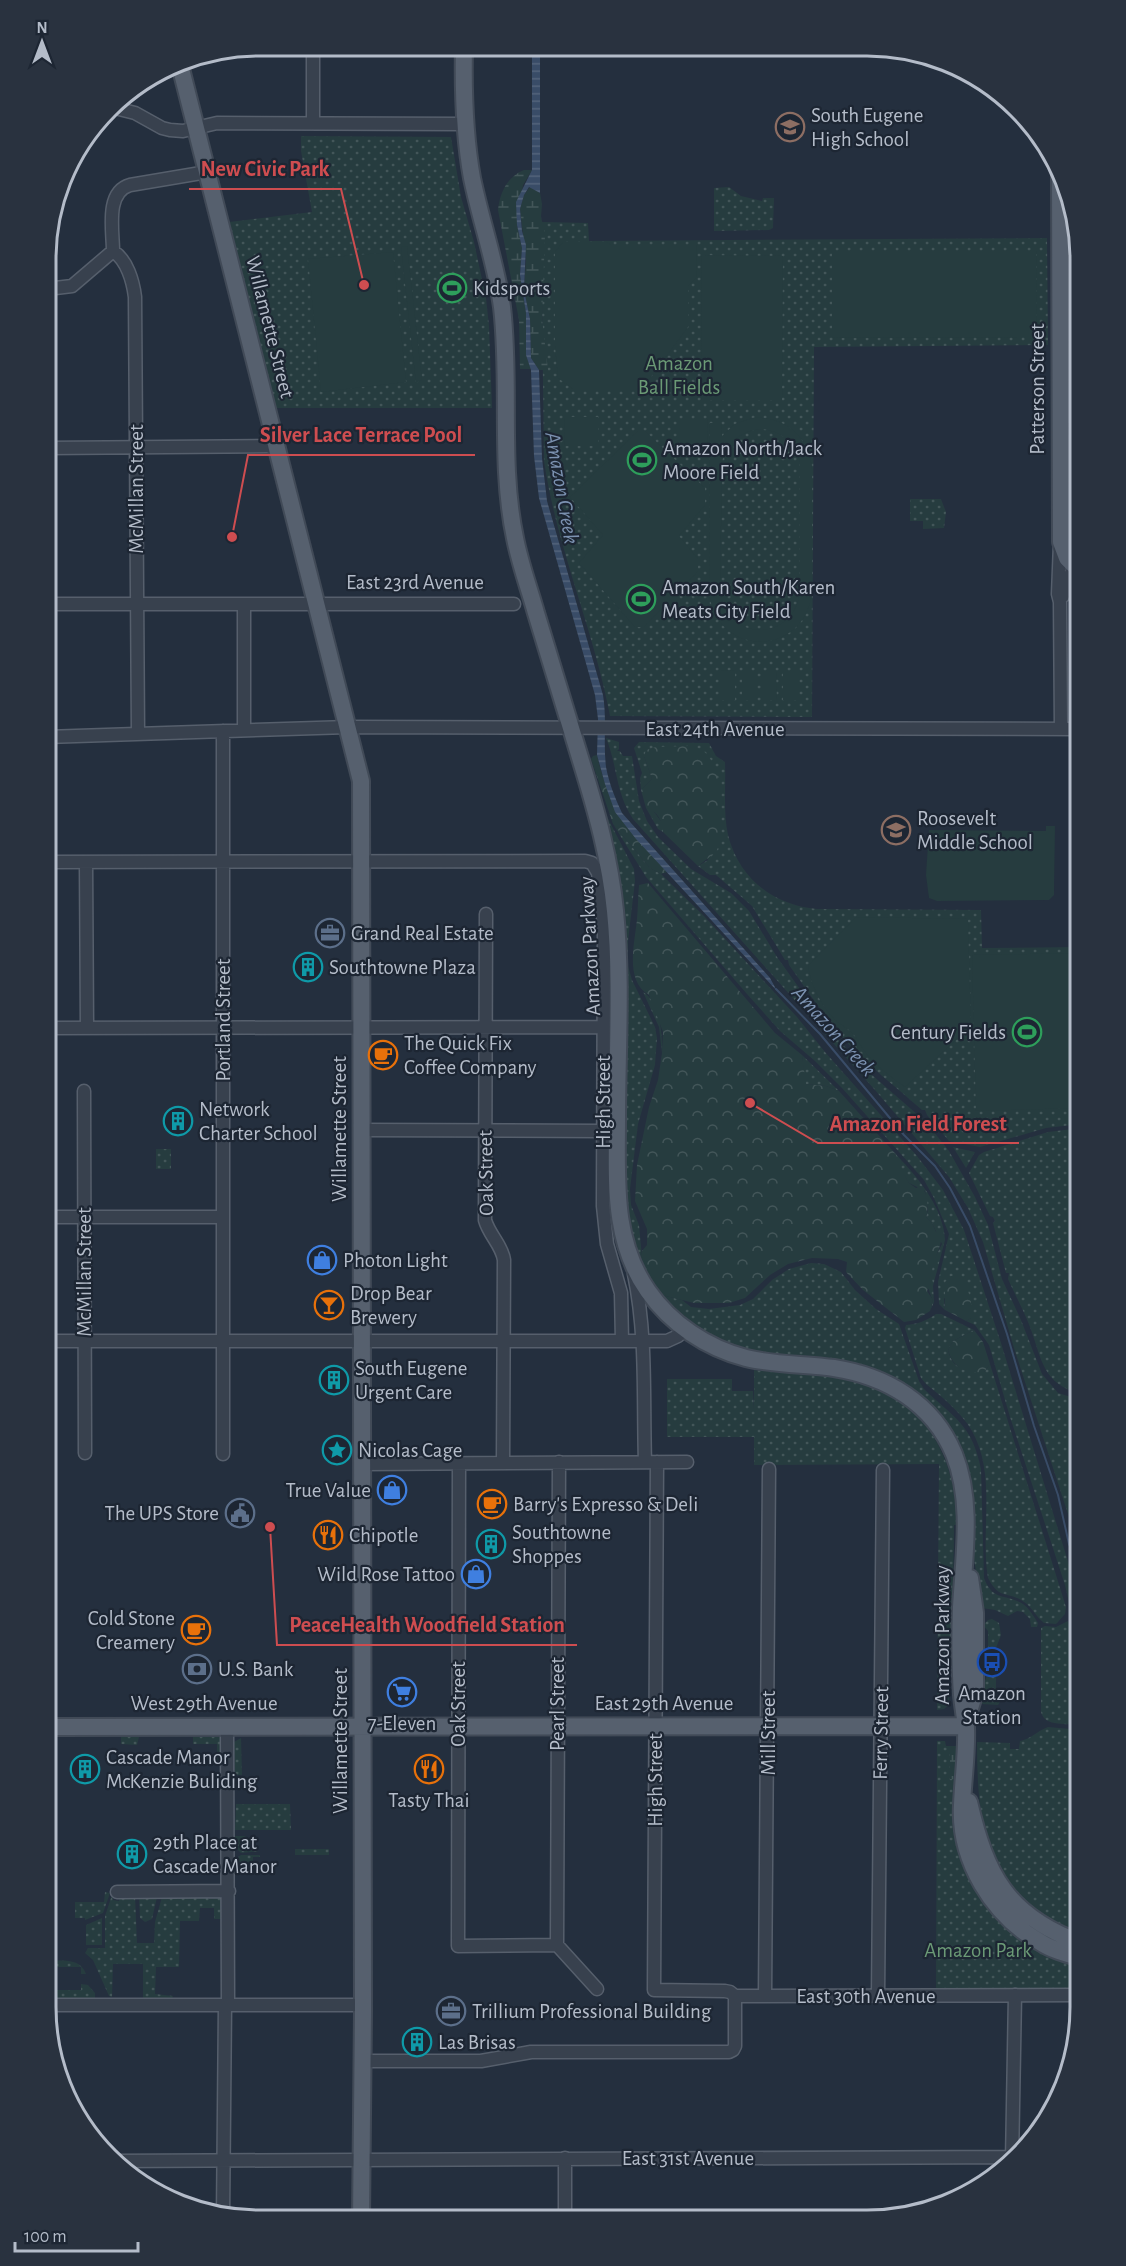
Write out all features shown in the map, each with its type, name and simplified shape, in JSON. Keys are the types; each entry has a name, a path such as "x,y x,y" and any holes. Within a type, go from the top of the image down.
{"main road":[{"name":"Amazon Parkway","path":"464,56 465,124 472,178 494,262 501,301 506,354 506,470 515,539 603,840 615,912 617,1200 624,1243 631,1261 653,1298 685,1329 714,1347 731,1354 774,1363 833,1368 881,1380 902,1391 932,1418 944,1435 961,1475 964,1498 965,1544 961,1635 961,1691 966,1725 965,1781 962,1804 964,1839 983,1886 998,1908 1017,1927 1042,1944 1070,1954"},
{"name":"Willamette Street","path":"181,71 361,781 363,1726 361,2210"},
{"name":"Patterson Street","path":"1060,193 1060,542"},
{"path":"1060,542 1070,561"},
{"name":"East 29th Avenue","path":"363,1726 966,1725"},
{"name":"West 29th Avenue","path":"56,1726 363,1726"},
{"name":"Amazon Parkway","path":"965,1781 981,1848 1006,1894 1020,1911 1039,1925 1070,1939"}],"street":[{"path":"313,56 313,123"},
{"path":"121,110 135,113 162,128 183,131 217,123 465,124"},
{"path":"56,288 72,285 113,251 113,203 121,189 130,185 207,172"},
{"name":"McMillan Street","path":"113,251 118,254 130,275 135,297 138,734"},
{"path":"1060,429 1070,429"},
{"path":"56,448 277,446"},
{"name":"Patterson Street","path":"1060,542 1058,594 1060,602 1061,729"},
{"name":"Patterson Street","path":"1060,602 1070,576"},
{"name":"East 23rd Avenue","path":"56,604 514,604"},
{"path":"244,604 244,730"},
{"name":"East 24th Avenue","path":"56,737 348,727 1070,729"},
{"name":"Portland Street","path":"223,731 224,1454"},
{"path":"56,862 362,861"},
{"name":"High Street","path":"362,861 585,861 592,863 598,873 604,926 602,1131 604,1227 621,1293 622,1341"},
{"path":"86,862 87,1028"},
{"name":"Oak Street","path":"486,914 485,1220 503,1256 503,1462"},
{"path":"56,1028 603,1027"},
{"name":"McMillan Street","path":"84,1091 85,1453"},
{"path":"362,1131 602,1131"},
{"path":"56,1217 223,1217"},
{"name":"High Street","path":"631,1261 640,1305 644,1341 651,1462 655,1726 654,1990"},
{"path":"56,1341 644,1341 673,1340 685,1329"},
{"name":"Oak Street","path":"459,1462 458,1946 557,1945"},
{"name":"Pearl Street","path":"557,1945 559,1462"},
{"path":"362,1464 687,1462"},
{"name":"Mill Street","path":"765,1996 769,1469"},
{"name":"Ferry Street","path":"878,1996 883,1470"},
{"path":"223,2207 229,1891 227,1725"},
{"path":"117,1892 229,1891"},
{"path":"557,1945 597,1989"},
{"name":"East 30th Avenue","path":"654,1990 725,1991 735,1996 1070,1995"},
{"path":"1013,2149 1015,1995"},
{"path":"362,2061 481,2061 525,2052 733,2050 735,1996"},
{"path":"56,2005 363,2005"},
{"path":"565,2158 566,2210"},
{"name":"East 31st Avenue","path":"126,2161 1003,2158"}],"green space":[{"path":"301,136 451,137 461,197 474,242 486,298 492,408 275,408 229,222 312,212 301,151"},
{"path":"524,170 532,170 523,185 517,225 522,248 520,275 526,313 526,355 531,369 520,369 519,320 498,210 505,186"},
{"path":"530,187 540,193 541,217 545,234 542,319 548,370 539,370 531,358 530,319 524,290 526,260 520,209 524,195"},
{"path":"729,187 741,196 762,201 763,198 774,198 773,228 714,231 714,188"},
{"name":"Amazon Ball Fields","path":"541,222 588,223 589,241 1047,238 1048,345 814,347 812,717 610,716 595,652 566,558 544,461"},
{"path":"563,242 606,242 611,245 696,245 697,277 688,286 688,327 642,389 573,389 558,378 555,346 555,252"},
{"path":"407,246 422,380 416,383 401,247"},
{"path":"832,251 1036,251 1037,337 832,338"},
{"path":"393,252 406,382 321,392 308,259"},
{"path":"702,255 783,256 782,400 701,400"},
{"path":"565,417 598,417 598,446 564,446"},
{"path":"752,418 764,418 785,425 793,430 806,447 812,469 812,591 806,613 794,629 778,639 760,642 742,638 726,629 715,613 709,591 710,423 721,423 722,436 735,424","holes":["754,430 768,430 781,435 791,443 800,462 800,591 795,608 786,620 774,628 760,630 746,627 734,620 725,607 720,590 722,462 731,443 741,435"]},
{"path":"679,419 707,419 708,443 679,443"},
{"path":"638,431 645,431 705,488 705,505 679,536 698,559 698,571 644,627 635,627 579,563 603,535 570,497"},
{"path":"910,499 941,499 946,512 944,528 923,529 923,521 910,521"},
{"path":"721,670 735,671 735,700 721,700"},
{"path":"742,671 755,671 755,700 742,700"},
{"path":"763,671 776,671 777,700 763,700"},
{"path":"783,671 797,671 797,700 783,700"},
{"path":"606,738 619,742 617,751 620,751 623,756 632,756 639,801 647,821 658,837 691,869 731,893 749,911 777,957 830,1031 872,1075 926,1122 949,1151 988,1225 1002,1279 1042,1374 1058,1393 1070,1397 1070,1520 1014,1348 983,1242 968,1208 949,1177 875,1090 633,819 623,799"},
{"path":"639,742 709,743 716,756 725,762 726,817 733,851 740,865 760,887 786,902 817,909 981,910 982,948 1070,947 1070,1125 1046,1128 980,1147 949,1141 925,1110 922,1110 872,1067 837,1030 789,965 788,960 785,960 752,906 716,875 710,875 698,866 708,860 644,756 652,779 641,790 642,773 634,748"},
{"path":"689,746 702,750 710,758 715,768 720,793 720,843 716,852 698,866 663,832 659,817 646,808 641,790 652,779 644,756 646,750 656,747"},
{"path":"597,755 601,772 615,804 634,833 667,872 661,874 650,868 613,824 591,759"},
{"path":"602,807 634,869 628,966 632,980 655,1027 657,1038 655,1065 638,1124 630,1189 631,1205 639,1225 642,1257 666,1296 682,1300 691,1307 709,1309 740,1305 753,1299 772,1280 789,1269 811,1263 824,1264 841,1272 855,1290 876,1309 899,1324 924,1389 953,1415 973,1442 981,1469 984,1578 991,1591 1025,1606 1038,1623 1037,1627 1031,1627 1030,1619 1023,1612 1017,1611 1008,1616 995,1610 982,1608 972,1547 972,1512 920,1395 884,1374 742,1350 699,1331 668,1305 645,1273 627,1225"},
{"path":"646,808 652,809 663,824 663,832 658,829"},
{"path":"613,824 650,868 661,874 704,916 797,1017 917,1156 943,1190 964,1230 1070,1568 1070,1607 989,1345 975,1325 966,1321 971,1318 944,1298 945,1310 939,1304 938,1282 949,1234 924,1180 842,1088 780,1031 646,877"},
{"path":"1046,826 1055,826 1054,895 1049,900 937,901 929,898 926,875 929,830 1046,831"},
{"path":"648,883 775,1033 802,1055 806,1084 826,1086 839,1091 902,1161 900,1167 909,1183 916,1188 921,1186 923,1189 927,1201 926,1217 936,1232 942,1234 933,1264 933,1283 927,1291 933,1300 930,1311 916,1320 904,1322 863,1290 846,1272 847,1262 838,1259 812,1258 788,1264 770,1275 745,1298 729,1303 694,1303 666,1296 650,1276 642,1257 642,1251 647,1245 647,1229 635,1201 637,1165 649,1107 658,1080 663,1032 649,995 641,989 636,980 633,960 639,885"},
{"path":"856,917 968,919 971,1026 905,1087 875,1063 851,1032 835,1020 821,1002 814,988 808,966"},
{"name":"Century Fields","path":"1070,953 1070,1108 976,1111 972,955"},
{"path":"643,992 649,997 657,1011 661,1029 662,1053 659,1027"},
{"path":"802,1055 839,1091 826,1086 805,1084"},
{"path":"1070,1129 1070,1391 1058,1384 1045,1369 1028,1321 1008,1279 1009,1273 1006,1273 993,1223 995,1221 990,1216 969,1173 979,1155 984,1152 1048,1132"},
{"path":"953,1147 975,1152 966,1168"},
{"path":"156,1149 171,1149 171,1169 156,1169"},
{"path":"902,1161 930,1197 944,1229 945,1240 933,1286 934,1302 930,1311 933,1300 928,1286 930,1272 942,1244 932,1223 926,1217 928,1210 925,1191 909,1183 899,1167"},
{"path":"951,1276 960,1276 970,1296 971,1318 966,1321 945,1310 945,1282"},
{"path":"936,1314 941,1314 974,1330 953,1341 948,1350 953,1362 961,1368 984,1372 990,1364 1066,1607 1065,1614 1056,1624 1044,1623 1027,1604 996,1590 988,1578 986,1485 980,1448 963,1418 921,1378 905,1328 906,1325 922,1322"},
{"path":"974,1330 983,1342 990,1364 984,1372 971,1372 961,1368 953,1361 948,1350 953,1341"},
{"path":"754,1370 826,1376 867,1385 889,1394 908,1407 923,1422 935,1440 952,1480 958,1525 954,1525 949,1705 944,1709 937,1710 939,1464 754,1465 754,1437 667,1437 667,1379 732,1379 732,1391 753,1391 754,1410"},
{"path":"992,1619 999,1623 1001,1635 996,1648 988,1648 988,1631 983,1625"},
{"path":"1068,1621 1070,1628 1070,1724 1047,1720 1041,1712 1041,1628 1056,1627"},
{"path":"987,1676 996,1676 996,1693 991,1693 991,1699 1000,1702 998,1705 982,1704"},
{"path":"1048,1727 1070,1729 1070,1933 1039,1917 1028,1909 1012,1891 991,1852 981,1810 977,1742 1010,1743 1010,1749 1019,1749 1020,1741"},
{"path":"121,1737 139,1737 137,1745 121,1744"},
{"path":"193,1737 220,1737 220,1765 217,1764 217,1744 193,1744"},
{"path":"241,1738 242,1775 235,1775 234,1742"},
{"name":"Amazon Park","path":"937,1741 945,1741 946,1746 957,1746 956,1790 961,1844 1070,1952 1070,1992 936,1992"},
{"path":"950,1746 957,1746 957,1779 950,1779"},
{"path":"236,1804 290,1804 291,1830 235,1830"},
{"path":"235,1836 245,1836 252,1842 252,1851 260,1851 241,1853 235,1847"},
{"path":"295,1849 329,1849 329,1855 295,1855"},
{"path":"241,1855 260,1855 260,1857 253,1857 250,1866 241,1865 241,1868 235,1868 235,1859"},
{"path":"105,1892 110,1893 103,1913 85,1920 85,1918 75,1918 75,1902 104,1902"},
{"path":"112,1895 113,1900 119,1901 119,1897 135,1896 137,1943 154,1943 155,1922 162,1897 222,1898 222,1919 214,1919 214,1908 200,1908 199,1921 180,1921 179,1967 156,1967 155,1994 173,1996 172,2000 143,2000 143,1964 113,1964 112,1997 109,1996 93,1960 85,1953 88,1948 105,1948 105,1916"},
{"path":"139,1897 157,1897 152,1919 145,1922 140,1918"},
{"path":"102,1918 102,1945 86,1945 86,1925"},
{"path":"56,1961 74,1962 81,1967 56,1967"},
{"path":"81,1984 88,1985 95,1993 95,1999 56,1999 56,1990 81,1990"}],"water":[{"path":"532,56 540,56 540,193 529,187 520,209 526,245 524,290 530,319 531,358 539,370 542,458 547,501 603,695 605,758 609,779 622,813 770,978 777,991 636,839 615,812 605,784 597,755 598,719 595,695 539,498 534,456 531,370 526,355 526,313 520,275 522,248 517,225 516,202 532,170"}],"waterway":[{"name":"Amazon Creek","path":"776,989 820,1034 904,1135 935,1166 950,1188 970,1226 1007,1334 1034,1426 1058,1495 1070,1546"}],"place":[{"name":"South Eugene High School","path":"790,127"},
{"name":"New Civic Park","path":"364,285"},
{"name":"Kidsports","path":"452,288"},
{"name":"Amazon North/Jack Moore Field","path":"642,460"},
{"name":"Silver Lace Terrace Pool","path":"232,537"},
{"name":"Amazon South/Karen Meats City Field","path":"641,599"},
{"name":"Roosevelt Middle School","path":"896,830"},
{"name":"Grand Real Estate","path":"330,933"},
{"name":"Southtowne Plaza","path":"308,967"},
{"name":"Century Fields","path":"1027,1032"},
{"name":"The Quick Fix Coffee Company","path":"383,1055"},
{"name":"Amazon Field Forest","path":"750,1103"},
{"name":"Network Charter School","path":"178,1121"},
{"name":"Photon Light","path":"322,1260"},
{"name":"Drop Bear Brewery","path":"329,1305"},
{"name":"South Eugene Urgent Care","path":"334,1380"},
{"name":"Nicolas Cage","path":"337,1450"},
{"name":"True Value","path":"392,1490"},
{"name":"Barry's Expresso & Deli","path":"492,1504"},
{"name":"The UPS Store","path":"240,1513"},
{"name":"PeaceHealth Woodfield Station","path":"270,1527"},
{"name":"Chipotle","path":"328,1535"},
{"name":"Southtowne Shoppes","path":"491,1544"},
{"name":"Wild Rose Tattoo","path":"476,1574"},
{"name":"Cold Stone Creamery","path":"196,1630"},
{"name":"Amazon Station","path":"992,1662"},
{"name":"U.S. Bank","path":"197,1669"},
{"name":"7-Eleven","path":"402,1692"},
{"name":"Cascade Manor McKenzie Buliding","path":"85,1769"},
{"name":"Tasty Thai","path":"429,1769"},
{"name":"29th Place at Cascade Manor","path":"132,1854"},
{"name":"Trillium Professional Building","path":"451,2011"},
{"name":"Las Brisas","path":"417,2042"}]}
